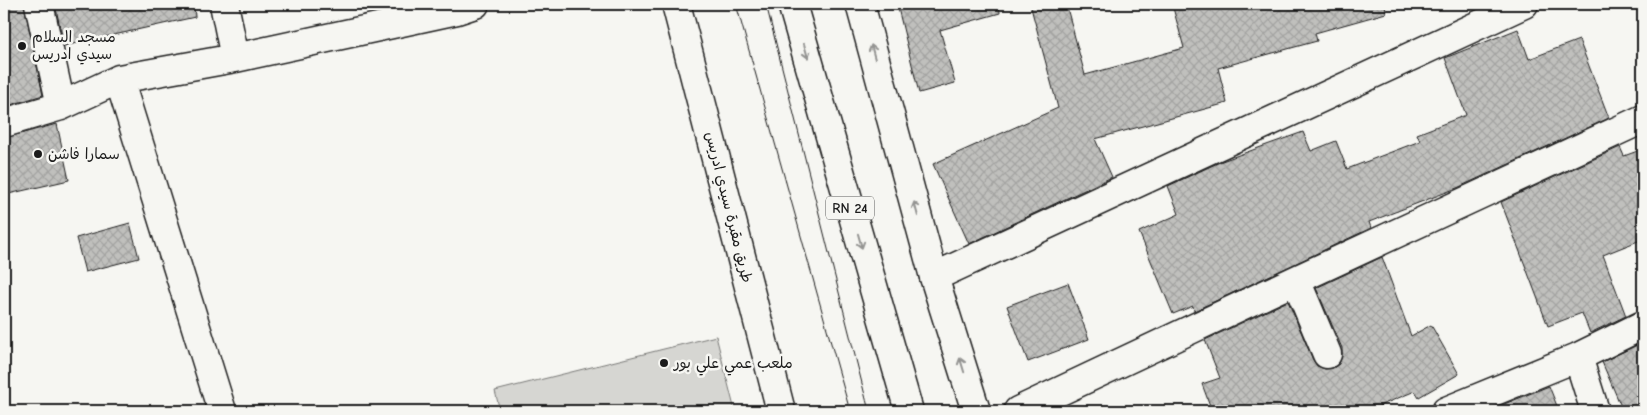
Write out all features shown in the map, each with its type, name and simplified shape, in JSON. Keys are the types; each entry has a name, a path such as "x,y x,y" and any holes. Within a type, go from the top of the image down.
{"street":[{"path":"38,4 61,106"},
{"path":"224,4 235,58"},
{"name":"طريق مقبرة سيدي ادريس","path":"676,4 781,411"},
{"name":"RN 24","path":"792,4 909,411"},
{"path":"860,4 934,277 976,411"},
{"path":"934,277 1524,4"},
{"path":"4,123 61,106 119,79 235,58 463,6"},
{"path":"119,79 222,411"},
{"path":"1018,411 1643,119"},
{"path":"1296,280 1327,354"},
{"path":"1446,411 1578,357 1643,325"},
{"path":"1578,357 1595,411"}],"shaded area":[{"name":"ملعب عمي علي بور","path":"716,336 735,411 500,411 495,391"}],"building":[{"name":"مسجد السلام سيدي ادريس","path":"4,4 24,4 43,95 4,107"},
{"path":"55,4 194,4 195,17 64,46"},
{"path":"897,4 999,4 1000,13 940,30 955,83 919,93"},
{"path":"1030,4 1066,4 1085,75 1184,48 1172,4 1385,4 1386,13 1315,33 1317,41 1218,68 1227,103 1095,139 1112,177 969,244 933,164 1058,108"},
{"path":"1518,29 1529,59 1579,40 1609,118 1457,188 1369,222 1371,228 1194,311 1193,306 1173,314 1139,232 1179,214 1168,186 1222,161 1303,132 1311,151 1336,141 1347,169 1420,141 1417,134 1466,115 1445,58"},
{"path":"57,124 69,180 4,195 4,138"},
{"path":"1620,147 1624,156 1643,149 1643,239 1603,255 1626,316 1590,333 1582,313 1548,326 1501,202"},
{"path":"130,223 139,258 85,272 76,238"},
{"path":"1382,257 1411,336 1431,325 1459,374 1419,397 1415,391 1367,411 1212,411 1202,384 1220,378 1205,340 1288,301 1317,366 1325,369 1333,368 1339,364 1342,348 1316,288"},
{"path":"1068,283 1089,339 1028,362 1007,306"},
{"path":"1637,345 1643,361 1643,411 1623,411 1602,362"},
{"path":"1549,386 1559,411 1487,411"}],"tram line":[{"path":"736,4 850,411"},
{"path":"766,4 869,411"}],"place":[{"name":"مسجد السلام سيدي ادريس","path":"22,46"},
{"name":"سمارا فاشن","path":"38,154"},
{"name":"ملعب عمي علي بور","path":"664,363"}]}
